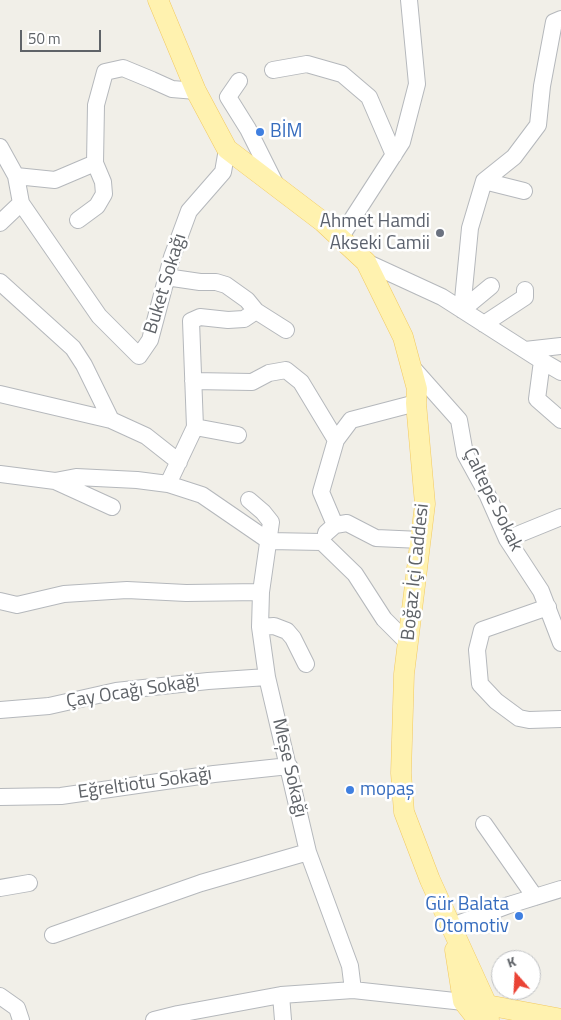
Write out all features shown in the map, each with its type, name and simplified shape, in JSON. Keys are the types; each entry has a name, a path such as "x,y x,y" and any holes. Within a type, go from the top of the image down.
{"main road":[{"name":"Boğaz İçi Caddesi","path":"158,0 196,91 227,149 323,222 366,262 403,337 417,389 416,403 425,504 404,674 402,764 404,812 430,880 452,926 485,1015"},
{"path":"452,926 463,1001 485,1015 561,1019"}],"street":[{"path":"340,238 402,142 417,84 408,0"},
{"path":"462,310 470,228 484,181 514,157 538,125 542,86 554,22 561,19"},
{"path":"272,70 307,64 342,74 369,97 394,155"},
{"path":"78,220 97,206 104,194 103,182 95,163 96,106 105,72 123,68 172,89 196,91"},
{"path":"239,82 228,97 248,129 277,187"},
{"name":"Buket Sokağı","path":"0,147 16,176 21,203 100,316 139,356 150,340 166,277 189,211 223,172 227,149"},
{"path":"16,176 55,180 95,163"},
{"path":"484,181 524,191"},
{"path":"0,223 21,203"},
{"path":"366,262 442,297 542,362 561,372"},
{"path":"166,277 200,282 216,282 226,285 248,300 256,311 286,330"},
{"path":"0,282 42,322 73,348 84,365 111,420"},
{"path":"462,310 490,286"},
{"path":"484,324 525,297 525,290"},
{"path":"168,484 195,428 191,321 200,317 228,320 244,319 256,311"},
{"path":"525,350 561,346"},
{"path":"542,362 537,399 561,420"},
{"name":"Çaltepe Sokak","path":"411,366 459,420 465,454 488,496 508,539 541,591 561,643"},
{"path":"193,381 252,382 270,373 286,370 301,382 336,440"},
{"path":"0,394 111,420 146,436 179,462"},
{"path":"335,525 321,492 336,440 351,420 416,403"},
{"path":"195,428 238,435"},
{"path":"0,474 55,481 85,478 137,480 168,484 202,495 269,541 322,542 355,574 384,619 408,643"},
{"path":"55,481 112,506"},
{"name":"Meşe Sokağı","path":"249,500 271,522 261,592 260,627 266,677 289,766 308,852 350,966 353,990"},
{"path":"508,539 561,517"},
{"path":"322,542 327,532 335,525 347,523 376,538 421,540"},
{"path":"0,601 17,604 64,594 127,590 186,593 261,592"},
{"path":"548,607 482,630 477,650 480,684 496,701 519,718 561,719"},
{"path":"260,627 274,626 287,631 293,638 306,664"},
{"name":"Çay Ocağı Sokağı","path":"0,710 49,706 116,691 266,677"},
{"name":"Eğreltiotu Sokağı","path":"0,797 62,796 214,774 289,766"},
{"path":"484,824 535,897"},
{"path":"53,935 201,883 308,852"},
{"path":"0,888 29,883"},
{"path":"452,926 561,889"},
{"path":"154,1020 281,995 353,990 463,1001"},
{"path":"281,995 283,1020"},
{"path":"0,996 17,1008 21,1020"}],"place":[{"name":"BİM","path":"260,132"},
{"name":"Ahmet Hamdi Akseki Camii","path":"440,233"},
{"name":"mopaş","path":"350,790"},
{"name":"Gür Balata Otomotiv","path":"519,916"}]}
